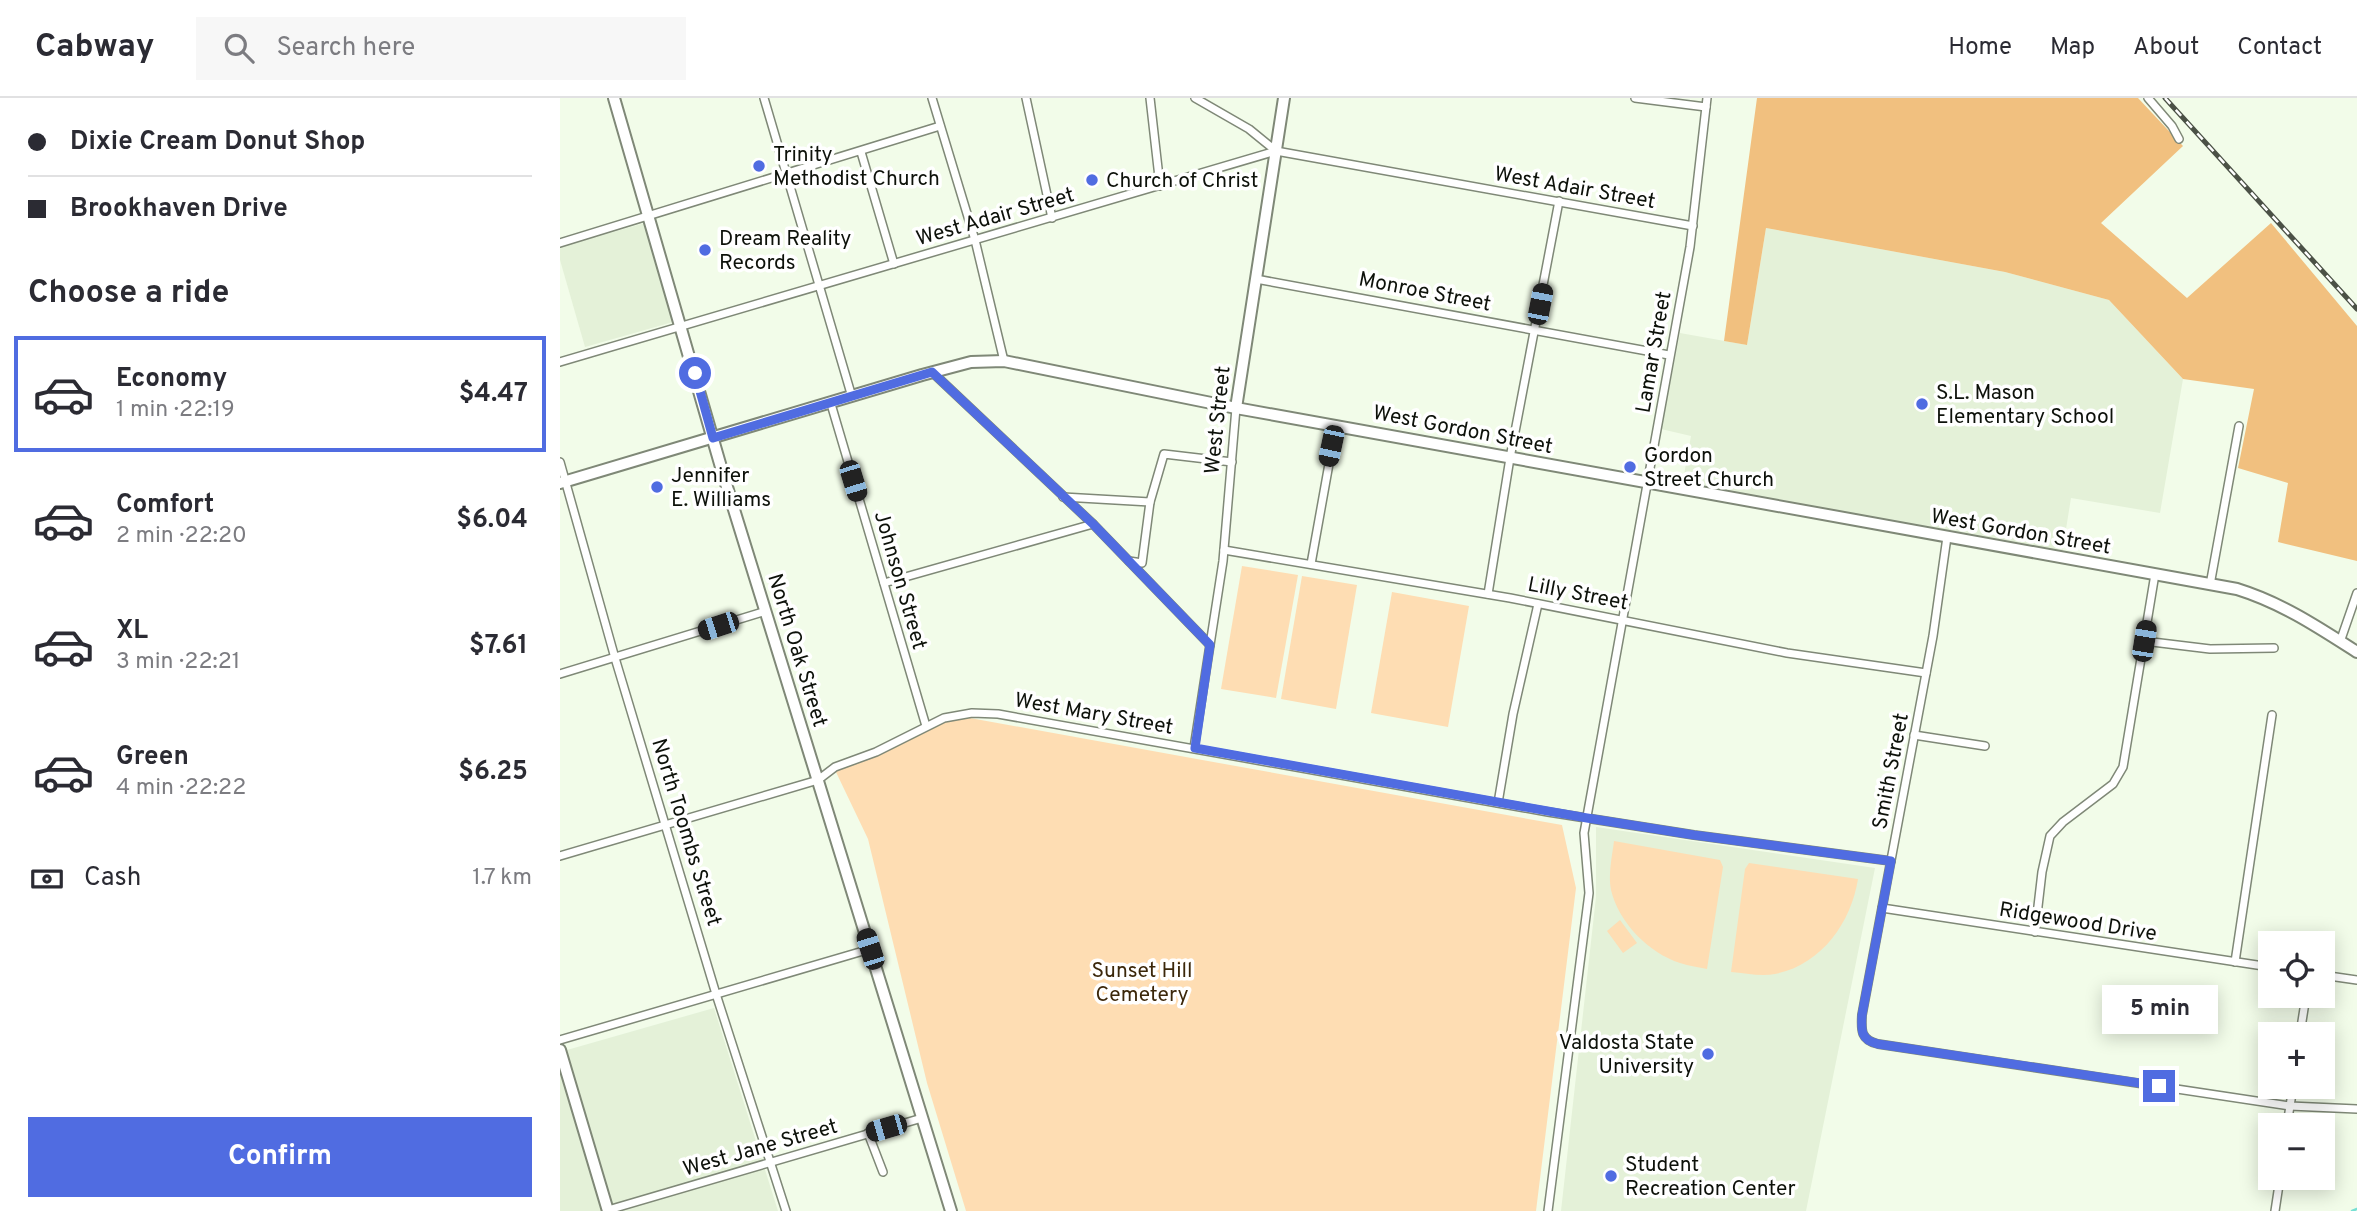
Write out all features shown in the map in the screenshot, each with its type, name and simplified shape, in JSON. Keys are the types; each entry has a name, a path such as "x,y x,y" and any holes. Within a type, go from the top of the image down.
{"street":[{"name":"North Oak Street","path":"614,98 713,438 951,1211"},
{"path":"764,98 852,397"},
{"path":"932,98 975,240 1004,360"},
{"path":"1026,98 1052,218"},
{"path":"1150,98 1160,186"},
{"path":"1195,98 1249,129 1276,151"},
{"name":"West Street","path":"1195,748 1224,550 1236,408 1284,98"},
{"path":"1635,98 1706,107"},
{"name":"Lamar Street","path":"1548,1211 1589,893 1584,833 1693,226 1707,98"},
{"path":"2148,98 2172,125 2179,139"},
{"path":"560,243 940,126"},
{"name":"West Adair Street","path":"560,362 1276,151 1693,226"},
{"path":"861,152 894,264"},
{"path":"1488,594 1492,555 1559,201"},
{"name":"Monroe Street","path":"1256,279 1670,355"},
{"name":"West Gordon Street","path":"563,482 932,372 971,362 1004,360 1236,408 2210,584 2260,597 2290,610 2357,652"},
{"path":"932,372 1093,524 1210,645"},
{"name":"Johnson Street","path":"831,404 926,726"},
{"path":"1311,564 1336,425"},
{"path":"2210,584 2239,426"},
{"path":"1129,561 1142,563 1150,502 1164,453 1232,462"},
{"name":"North Toombs Street","path":"560,462 563,482 716,994 786,1211"},
{"path":"1063,497 1150,502"},
{"path":"884,583 1093,524"},
{"name":"Smith Street","path":"1947,537 1926,673 1861,1032 1866,1039 1873,1042 1919,1050 2290,1106"},
{"name":"Lilly Street","path":"1224,550 1488,594 1787,653 1926,673"},
{"path":"2035,932 2042,872 2050,836 2063,822 2113,784 2123,767 2155,575"},
{"path":"2340,642 2357,593"},
{"path":"1498,803 1515,704 1538,604"},
{"path":"560,674 766,611"},
{"path":"2144,641 2210,649 2274,648"},
{"name":"West Mary Street","path":"560,856 818,780 835,767 876,752 944,718 972,713 998,714 1587,818 1891,861"},
{"path":"2235,962 2273,715"},
{"path":"1914,735 1985,746"},
{"name":"Ridgewood Drive","path":"1882,908 2258,965"},
{"path":"560,1040 870,949"},
{"path":"2335,977 2357,980"},
{"path":"560,1050 608,1210"},
{"path":"2289,1113 2291,1099"},
{"path":"2290,1106 2357,1109"},
{"name":"West Jane Street","path":"608,1210 922,1118"},
{"path":"868,1133 883,1172"},
{"path":"2275,1211 2278,1190"}],"shaded area":[{"path":"1757,98 2138,98 2183,146 2101,223 2187,298 2271,223 2357,326 2357,561 2278,542 2288,483 2238,468 2254,389 2183,379 2109,300 2005,272 1766,228 1747,345 1724,341"},
{"path":"645,223 673,322 585,347 560,260 560,247"},
{"name":"S.L. Mason Elementary School","path":"1766,228 2005,272 2109,300 2183,379 2160,513 2071,498 2062,554 1682,486 1691,436 1661,429 1680,333 1747,345"},
{"name":"Valdosta State University","path":"1596,827 1875,868 1806,1211 1561,1211 1596,897"},
{"path":"714,1008 778,1211 560,1211 560,1052"}],"green space":[{"path":"1242,566 1298,575 1276,698 1221,689"},
{"path":"1302,576 1357,585 1336,709 1281,699"},
{"path":"1392,592 1469,606 1448,727 1371,713"},
{"name":"Sunset Hill Cemetery","path":"970,718 1562,825 1576,888 1536,1211 966,1211 927,1083 868,839 835,770 946,721"},
{"path":"1614,841 1720,860 1723,867 1707,969 1683,964 1657,952 1628,925 1611,890"},
{"path":"1749,863 1858,879 1849,911 1841,926 1820,952 1806,962 1775,974 1731,972 1745,869"},
{"path":"1620,920 1637,943 1623,953 1607,931"}],"waterway":[{"path":"2352,1211 2357,1209"}],"railway":[{"path":"2165,98 2357,309"}],"place":[{"name":"Trinity Methodist Church","path":"759,166"},
{"name":"Church of Christ","path":"1092,180"},
{"name":"Dream Reality Records","path":"705,250"},
{"name":"S.L. Mason Elementary School","path":"1922,404"},
{"name":"Gordon Street Church","path":"1630,467"},
{"name":"Jennifer E. Williams","path":"657,487"},
{"name":"Valdosta State University","path":"1708,1054"},
{"name":"Student Recreation Center","path":"1611,1176"}],"route":[{"path":"695,373 713,438 932,372 1093,524 1210,645 1195,748 1548,812 1694,835 1891,861 1862,1015 1861,1032 1866,1039 1878,1044 2159,1086"}]}
